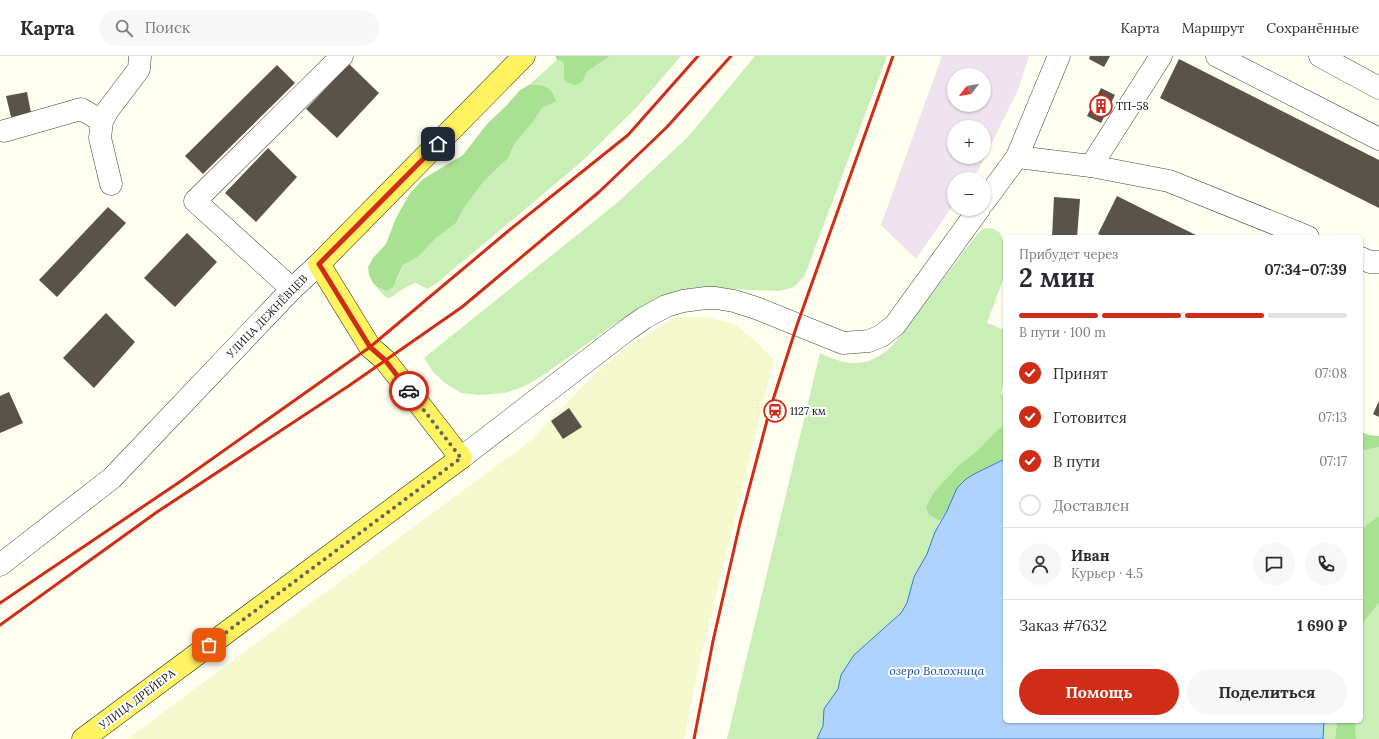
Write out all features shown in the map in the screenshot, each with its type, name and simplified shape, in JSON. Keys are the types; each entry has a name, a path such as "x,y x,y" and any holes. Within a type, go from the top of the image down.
{"main road":[{"name":"УЛИЦА ДЕЖНЁВЦЕВ","path":"319,264 524,56"},
{"path":"319,264 370,347 385,360 461,458"},
{"name":"УЛИЦА ДРЕЙЕРА","path":"83,739 461,458"}],"street":[{"path":"111,184 100,138 102,121 108,110 139,69 140,56"},
{"path":"292,290 195,201 342,56"},
{"path":"991,192 1017,157 1059,56"},
{"path":"1091,166 1160,56"},
{"path":"1217,56 1379,138"},
{"path":"1320,56 1379,88"},
{"path":"4,131 81,109 102,121"},
{"path":"1017,157 1091,166 1169,181 1303,235"},
{"path":"461,458 627,330 644,318 666,306 691,300 716,298 756,308 843,343 869,340 880,336 895,325 974,216"},
{"path":"1363,259 1370,262 1379,262"},
{"name":"УЛИЦА ДЕЖНЁВЦЕВ","path":"1,563 112,478 292,290 319,264"}],"shaded area":[{"path":"942,56 1029,56 1018,90 991,145 991,120 947,120 947,164 981,164 977,172 947,172 947,214 916,259 881,225"}],"green space":[{"path":"555,56 610,56 588,71 582,82 575,85 566,82 564,78 564,64 562,61 557,60"},
{"path":"610,56 681,56 637,107 579,164 438,282 428,289 416,283 391,297 386,297 377,287 386,291 397,280 403,265 418,257 435,239 456,223 464,208 484,181 502,164 512,151 516,142 533,122 542,108 549,104 538,85 529,85 557,60 562,61 564,64 564,73 582,82 588,71"},
{"path":"755,56 887,56 805,275 796,285 791,288 778,291 709,288 677,292 658,297 622,319 542,376 525,386 505,393 479,395 461,393 445,383 433,372 424,358 618,202 688,137"},
{"path":"529,85 546,87 552,92 556,101 542,108 533,122 516,142 508,158 484,181 464,208 456,223 435,239 418,257 403,265 393,287 386,291 377,287 369,275 368,267 373,258 386,244 396,218 410,193 423,179 463,155 487,124 520,90"},
{"path":"985,228 994,229 1000,233 1003,240 1003,280 987,323 1003,329 1003,384 1001,393 1003,396 1003,426 997,430 978,450 958,466 934,492 929,515 940,521 927,554 914,577 907,603 901,613 854,655 841,675 838,689 824,709 823,726 817,739 727,739 820,353 840,361 858,363 875,358 884,353 893,345 978,233"},
{"path":"675,317 706,317 735,324 774,360 701,656 684,739 127,739 530,441 595,374 630,345"},
{"path":"1003,426 1003,460 966,479 957,488 947,511 940,521 929,515 926,507 934,492 958,466 978,450 997,430"},
{"path":"1363,433 1379,436 1379,447 1363,451"},
{"path":"1379,447 1379,516 1363,529 1363,451"},
{"path":"1379,516 1379,603 1365,620 1363,626 1363,529"},
{"path":"1379,603 1379,739 1356,739 1355,723 1363,723 1363,626 1365,620"},
{"path":"1324,723 1337,723 1335,739 1323,739"},
{"path":"1337,723 1355,723 1356,739 1335,739"}],"water":[{"name":"озеро Волохница","path":"1003,460 1003,723 1324,723 1323,739 817,739 823,726 824,709 838,689 841,675 854,655 901,613 907,603 914,577 927,554 935,532 947,511 957,488 966,479"}],"building":[{"path":"1090,56 1110,56 1104,67 1089,59"},
{"path":"1179,59 1379,160 1379,208 1160,98"},
{"path":"349,64 379,93 337,138 306,109"},
{"path":"277,65 295,83 203,174 185,156"},
{"name":"ТП-58","path":"1101,88 1115,95 1101,123 1087,116"},
{"path":"27,92 31,113 11,117 6,96"},
{"path":"268,148 297,177 256,222 225,193"},
{"path":"1117,196 1196,235 1100,235 1098,234"},
{"path":"1054,197 1080,199 1077,235 1052,235"},
{"path":"108,207 126,223 57,297 39,280"},
{"path":"187,233 217,262 175,307 144,278"},
{"path":"106,313 135,342 94,388 63,358"},
{"path":"9,392 23,423 0,433 0,396"},
{"path":"1379,401 1379,417 1373,414"},
{"path":"569,408 582,427 563,439 551,421"}],"railway":[{"path":"0,603 178,483 370,347 507,232 628,135 698,56"},
{"path":"0,625 157,512 350,385 462,307 599,192 667,127 731,56"},
{"path":"694,739 713,641 740,523 770,409 797,325 893,56"}],"way so far":[{"path":"209,645 461,458 409,391"}],"place":[{"name":"ТП-58","path":"1101,106"},
{"name":"1127 км","path":"775,411"}],"route":[{"path":"409,391 385,360 370,347 319,264 438,144"}]}
